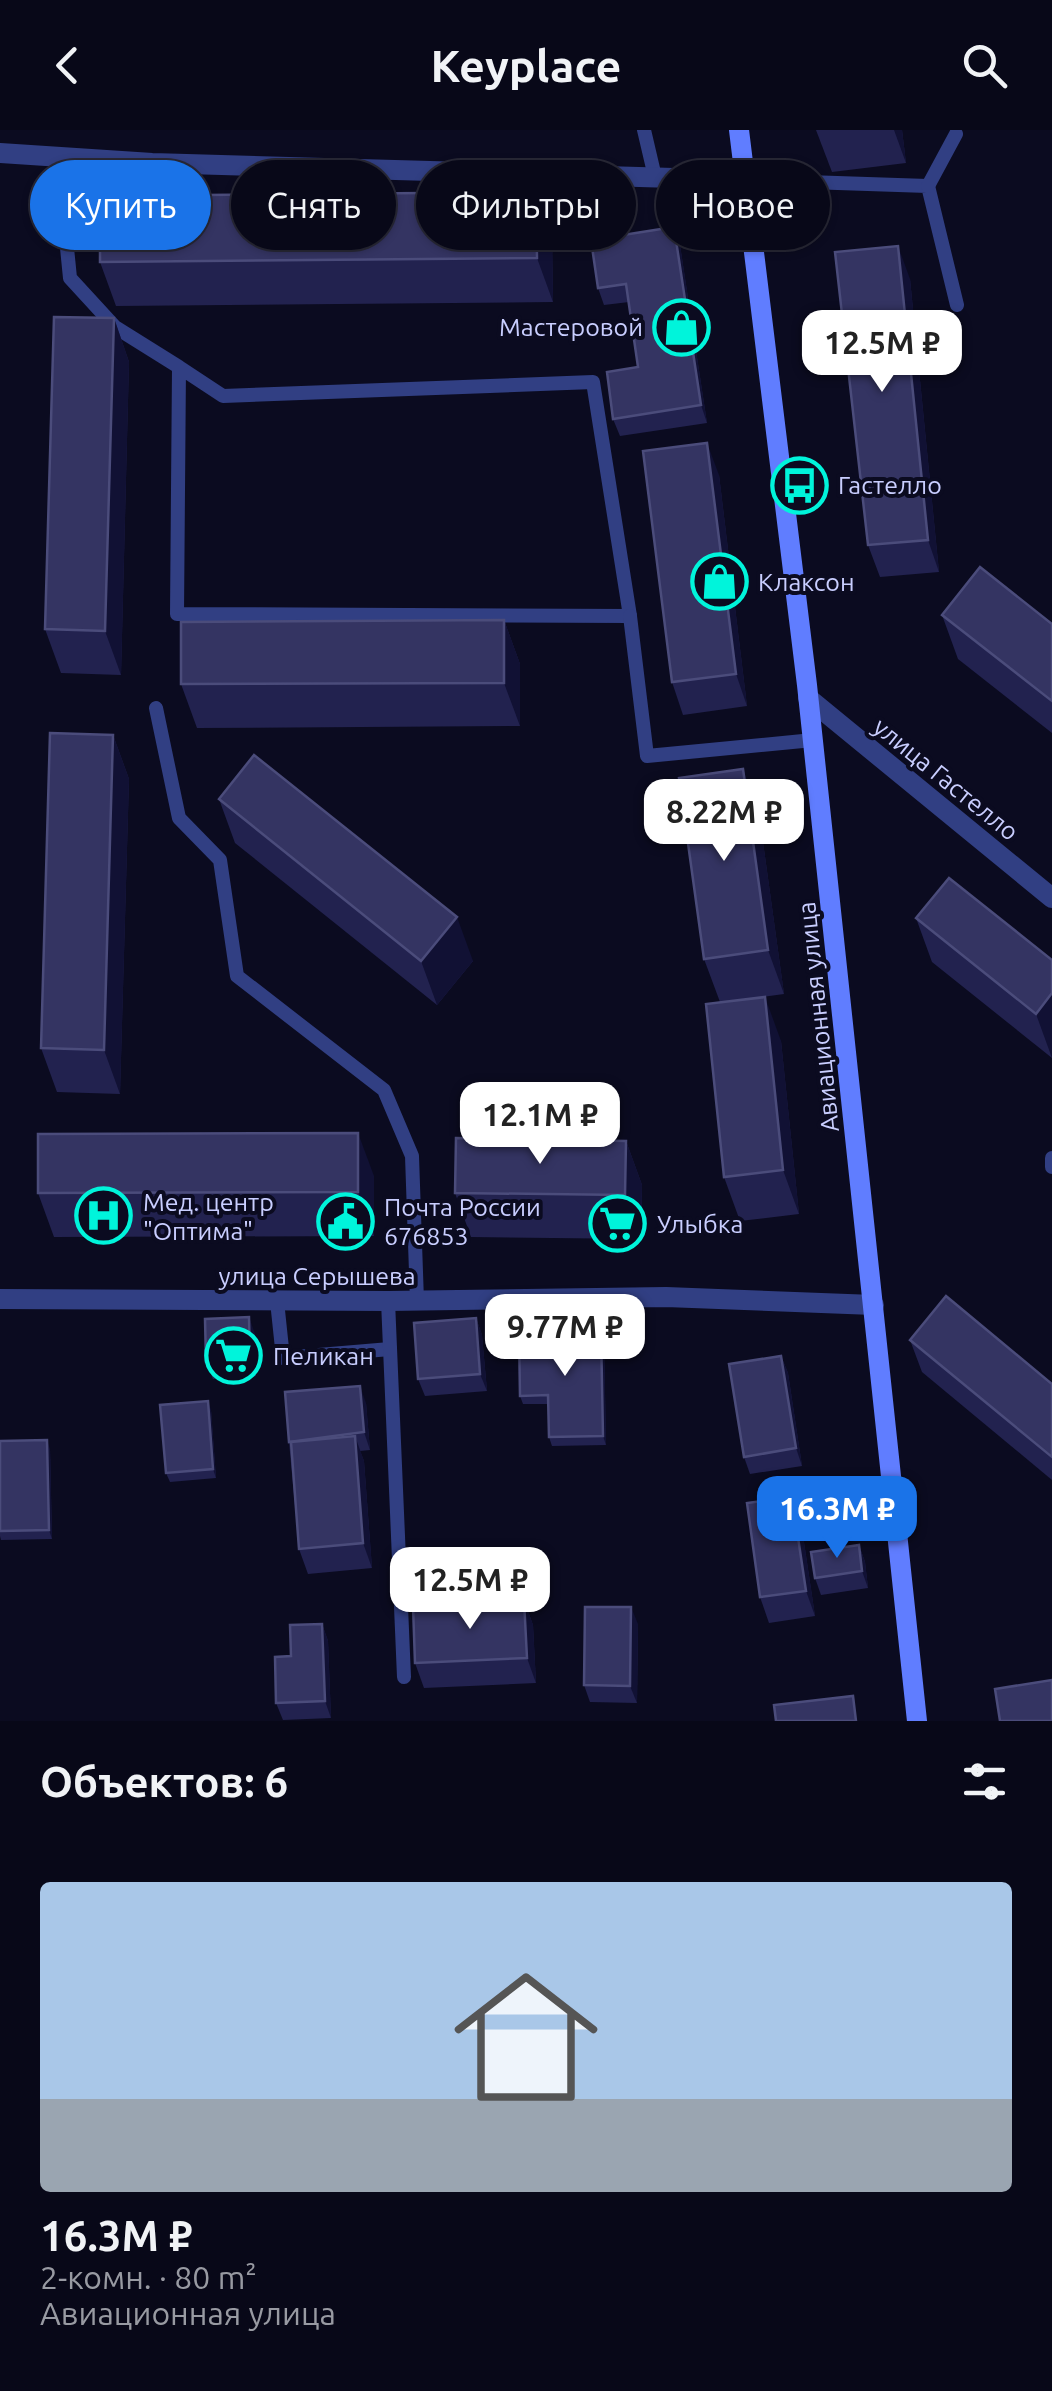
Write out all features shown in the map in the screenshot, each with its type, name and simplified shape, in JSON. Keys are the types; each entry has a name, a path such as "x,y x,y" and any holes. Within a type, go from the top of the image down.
{"street":[{"name":"Авиационная улица","path":"739,130 742,160"},
{"path":"0,153 152,162 654,177"},
{"name":"Авиационная улица","path":"753,250 813,740 918,1721"},
{"name":"улица Гастелло","path":"808,698 1052,898"},
{"name":"улица Серышева","path":"0,1299 388,1302 666,1297 874,1305"}],"lane":[{"path":"644,130 654,177"},
{"path":"956,134 928,186 957,305"},
{"path":"58,157 70,278 115,327 223,396 593,382 648,756 813,740"},
{"path":"830,183 928,186"},
{"path":"179,367 177,614 630,616"},
{"path":"156,708 179,818 220,860 238,976 384,1090 412,1156 417,1301"},
{"path":"1052,1158 1052,1167"},
{"path":"277,1301 283,1358 390,1350"},
{"path":"388,1302 404,1677"}],"building":[{"path":"396,193 416,193 416,250 537,250 537,258 100,262 100,250 211,250 211,195 231,195 231,250 396,250"},
{"path":"656,230 656,250 677,250 701,405 613,419 607,372 638,367 626,284 598,288 592,250 636,250 636,233"},
{"path":"898,246 928,540 868,545 835,252"},
{"path":"54,317 114,318 105,631 45,629"},
{"path":"707,443 736,674 672,682 643,451"},
{"path":"980,567 1052,624 1052,701 942,615"},
{"path":"504,620 504,683 181,684 181,622"},
{"path":"50,733 113,735 104,1050 41,1048"},
{"path":"254,755 457,917 421,961 219,799"},
{"path":"743,769 768,950 704,959 679,778"},
{"path":"949,878 1052,960 1052,993 1036,1014 916,918"},
{"path":"765,997 783,1170 724,1177 706,1004"},
{"path":"358,1133 358,1192 38,1193 38,1134"},
{"path":"456,1138 626,1141 625,1195 455,1193"},
{"path":"946,1296 1052,1384 1052,1457 910,1340"},
{"path":"249,1317 250,1359 206,1362 205,1319"},
{"path":"476,1318 480,1374 418,1379 414,1323"},
{"path":"601,1331 603,1436 549,1437 548,1395 520,1396 519,1333"},
{"path":"781,1356 796,1448 744,1457 729,1364"},
{"path":"360,1386 364,1432 289,1442 285,1392"},
{"path":"208,1401 213,1469 166,1473 160,1405"},
{"path":"355,1436 363,1543 299,1549 291,1442"},
{"path":"47,1440 49,1530 0,1531 0,1441"},
{"path":"792,1497 806,1591 760,1597 747,1503"},
{"path":"859,1545 862,1571 815,1578 811,1552"},
{"path":"524,1600 527,1658 415,1663 413,1606"},
{"path":"585,1607 631,1607 630,1686 584,1685"},
{"path":"322,1624 325,1701 276,1703 275,1657 291,1656 290,1625"},
{"path":"1052,1680 1052,1721 1000,1721 995,1689"},
{"path":"853,1696 856,1721 776,1721 774,1705"}],"place":[{"name":"Мастеровой","path":"682,327"},
{"name":"Гастелло","path":"799,485"},
{"name":"Клаксон","path":"719,582"},
{"name":"Мед. центр \"Оптима\"","path":"104,1216"},
{"name":"Почта России 676853","path":"345,1221"},
{"name":"Улыбка","path":"618,1224"},
{"name":"Пеликан","path":"234,1356"}]}
